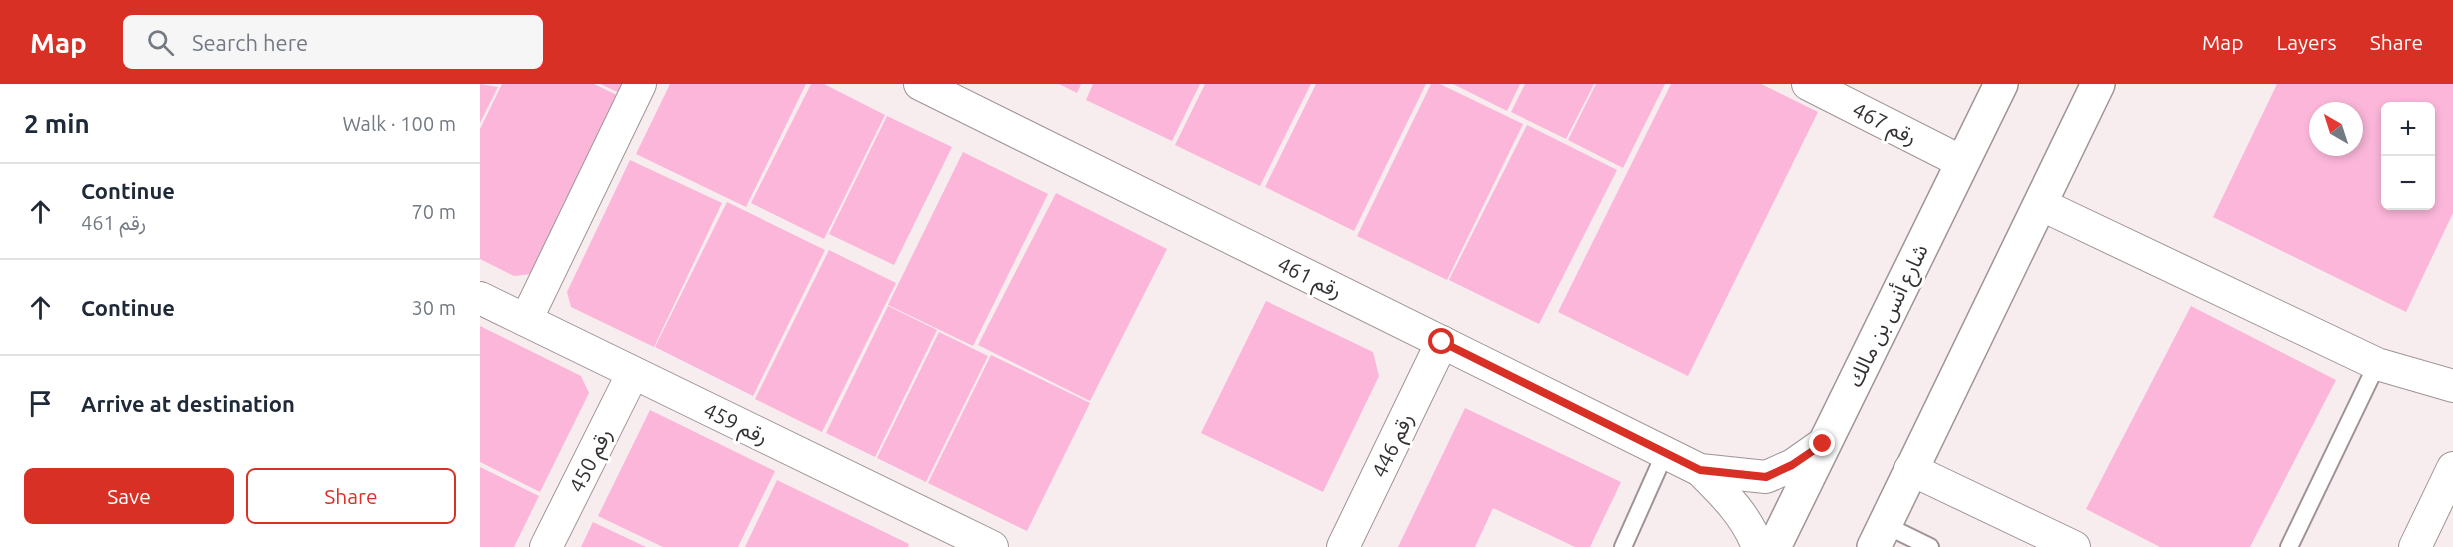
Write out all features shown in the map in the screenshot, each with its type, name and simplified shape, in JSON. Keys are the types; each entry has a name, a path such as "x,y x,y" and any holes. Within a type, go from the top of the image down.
{"main road":[{"name":"شارع أنس بن مالك","path":"1774,547 2001,84"},
{"path":"1880,536 1910,469 2098,84"}],"street":[{"path":"526,320 640,84"},
{"name":"رقم 461","path":"920,84 1700,470"},
{"name":"رقم 467","path":"1808,84 1962,162"},
{"path":"2040,204 2377,364 2450,377"},
{"name":"رقم 459","path":"480,298 633,373 943,536 992,547"},
{"name":"رقم 446","path":"1343,547 1442,342"},
{"name":"رقم 450","path":"546,547 633,373"},
{"path":"1700,470 1766,477 1792,465 1823,444"},
{"path":"2415,547 2453,468"},
{"path":"1910,469 2074,547"},
{"path":"1700,470 1739,509 1752,530 1758,547"}],"lane":[{"path":"2289,547 2377,364"},
{"path":"1623,547 1665,453"},
{"path":"1880,536 1930,547"}],"building":[{"path":"480,84 498,87 480,123"},
{"path":"502,84 594,84 619,96 531,274 514,276 480,259 480,129"},
{"path":"600,84 629,84 624,95"},
{"path":"670,84 806,84 746,207 636,154"},
{"path":"811,84 824,84 885,115 824,239 751,203"},
{"path":"1059,84 1081,84 1077,93"},
{"path":"1093,84 1200,84 1172,141 1086,100"},
{"path":"1205,84 1311,84 1260,186 1175,145"},
{"path":"1316,84 1426,84 1354,231 1265,187"},
{"path":"1431,84 1440,84 1523,124 1447,280 1357,236"},
{"path":"1453,84 1520,84 1507,111"},
{"path":"1525,84 1594,84 1566,139 1511,112"},
{"path":"1596,84 1665,84 1623,168 1568,140"},
{"path":"1671,84 1761,84 1818,112 1688,376 1558,312"},
{"path":"2277,84 2453,84 2453,213 2406,312 2213,217"},
{"path":"887,116 952,147 894,265 829,234"},
{"path":"1527,125 1617,170 1539,324 1449,280"},
{"path":"963,152 1048,194 973,346 888,305"},
{"path":"630,160 722,203 654,347 571,307 567,292"},
{"path":"1056,193 1167,249 1090,401 978,345"},
{"path":"727,202 825,250 753,396 655,347"},
{"path":"829,250 896,283 822,432 755,399"},
{"path":"1266,301 1373,352 1379,376 1323,492 1201,433"},
{"path":"888,306 937,330 875,457 826,433"},
{"path":"2191,306 2336,380 2250,547 2160,547 2086,509"},
{"path":"480,326 581,376 589,393 540,492 480,462"},
{"path":"939,332 988,356 926,482 877,458"},
{"path":"991,355 1090,403 1027,531 928,483"},
{"path":"1465,408 1621,482 1590,547 1575,547 1493,508 1475,547 1398,547"},
{"path":"650,410 775,471 738,547 663,547 598,516"},
{"path":"480,467 539,496 514,547 480,547"},
{"path":"777,480 909,544 908,547 745,547"},
{"path":"593,522 646,547 581,547"}],"route":[{"path":"1442,342 1700,470 1766,477 1792,465 1823,444"}]}
